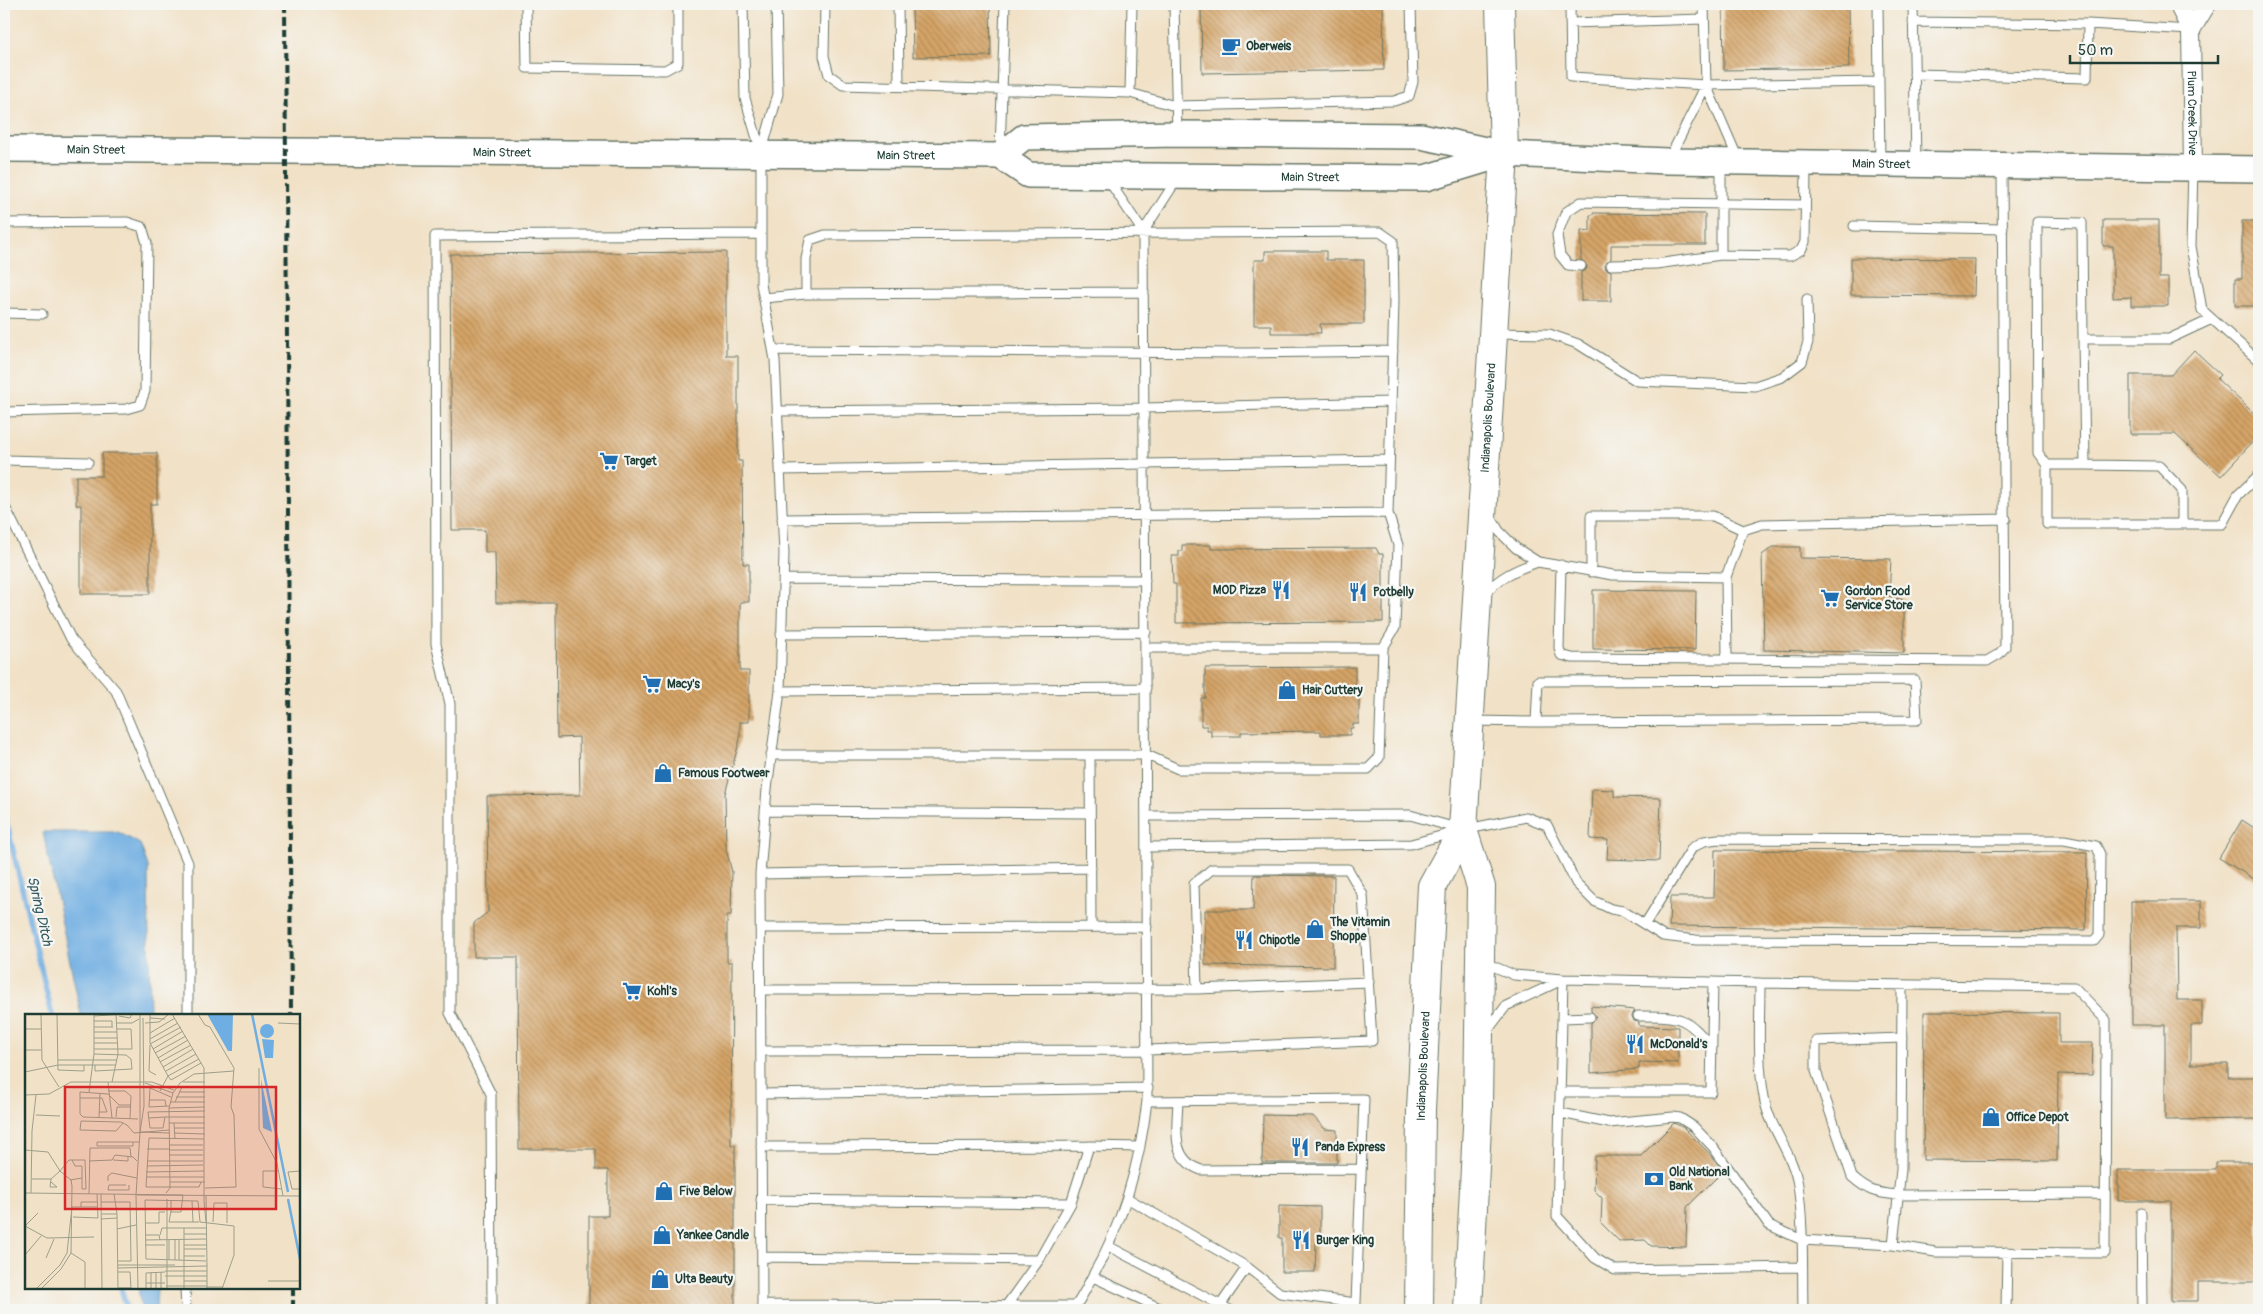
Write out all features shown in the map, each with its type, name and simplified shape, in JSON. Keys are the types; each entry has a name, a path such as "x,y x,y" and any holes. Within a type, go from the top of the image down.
{"highway":[{"name":"Indianapolis Boulevard","path":"1468,1310 1482,962 1481,887 1463,830 1504,154 1500,4"},
{"name":"Indianapolis Boulevard","path":"1419,1310 1422,1110 1432,886 1463,830"}],"street":[{"name":"Plum Creek Drive","path":"2178,4 2191,30 2192,168"},
{"path":"2191,30 2207,4"},
{"name":"Main Street","path":"1000,156 1024,138 1177,134 1422,136 1504,154 1667,161 2259,169"},
{"name":"Main Street","path":"4,149 1000,156 1028,175 1106,177 1425,178 1504,154"}],"lane":[{"path":"526,4 527,68 666,70 678,63 678,4"},
{"path":"743,4 745,98 761,154"},
{"path":"776,4 778,94 761,154 761,284 774,350 778,411 783,579 780,691 771,755 760,874 762,1308 1006,1306 1074,1308 1110,1247 1127,1198 1140,1147 1148,1088 1143,232 1106,177"},
{"path":"825,4 824,56 829,75 843,85 1130,93 1175,106 1394,101 1409,96 1413,82 1411,4"},
{"path":"898,4 899,86"},
{"path":"1000,156 1005,4"},
{"path":"1130,93 1132,4"},
{"path":"1174,4 1177,134"},
{"path":"1570,4 1571,77 1706,85 1879,82"},
{"path":"1704,4 1706,85 1730,162 1721,204 1721,255"},
{"path":"1878,4 1880,164"},
{"path":"1913,4 1916,165"},
{"path":"1570,23 1704,19"},
{"path":"1914,22 2088,24 2191,30"},
{"path":"1914,74 2087,78 2088,24"},
{"path":"1667,161 1706,85"},
{"path":"1611,265 1656,264 1721,255 1790,256 1800,250 1805,242 1806,163"},
{"path":"1561,565 1559,648 1560,655 1572,658 1987,661 1999,654 2005,647 2006,519 2002,166"},
{"path":"2192,168 2191,246 2202,310 2259,361"},
{"path":"1143,232 1178,177"},
{"path":"1581,266 1568,265 1560,255 1557,235 1566,212 1581,202 1805,205"},
{"path":"4,223 127,222 142,227 147,243 145,391 140,406 126,409 4,412"},
{"path":"2085,465 2082,223 2037,222 2038,453 2047,465 2047,524 2222,524 2238,495 2259,475"},
{"path":"1854,226 2003,229"},
{"path":"771,755 1147,755 1178,769 1368,769 1379,758 1383,648 1395,628 1398,545 1388,513 1393,241 1380,232 825,235 810,240 806,259 806,294"},
{"path":"492,1310 491,1094 450,1013 450,704 436,644 435,236 761,234"},
{"path":"764,298 806,294 1144,292"},
{"path":"1494,333 1549,334 1578,344 1637,381 1755,386 1782,377 1802,362 1808,342 1807,299"},
{"path":"4,313 42,314"},
{"path":"2084,340 2169,339 2212,319"},
{"path":"774,350 1247,353 1392,351"},
{"path":"778,411 1144,408 1391,402"},
{"path":"4,460 88,462"},
{"path":"780,470 1389,460"},
{"path":"2047,465 2159,466 2182,490 2182,524"},
{"path":"4,505 71,638 116,691 188,863 188,1014"},
{"path":"1483,506 1499,531 1516,548 1538,562 1613,575 1726,577"},
{"path":"782,519 1388,513"},
{"path":"1591,572 1591,516 1713,516 1743,530 1762,524 2006,519"},
{"path":"1727,659 1726,577 1743,530"},
{"path":"1478,602 1494,584 1513,570 1538,562"},
{"path":"783,579 1145,580"},
{"path":"781,634 1146,632"},
{"path":"1146,648 1383,648"},
{"path":"1471,721 1536,722 1917,720 1915,680 1538,681 1536,722"},
{"path":"780,691 1146,688"},
{"path":"1090,755 1091,927"},
{"path":"765,811 1090,813"},
{"path":"1147,816 1410,815 1463,830"},
{"path":"1147,847 1411,844 1463,830 1526,817 1547,825 1576,883 1594,901 1611,910 1623,911 1663,936 1696,940 2094,941 2099,935 2100,854 2096,846 2064,840 1718,839 1704,841 1692,848 1645,924"},
{"path":"760,874 1091,868"},
{"path":"761,1051 1148,1050 1372,1040 1363,895 1348,869 1212,869 1194,884 1197,989"},
{"path":"760,928 1147,927"},
{"path":"1482,962 1514,975 1563,980 2074,987 2106,1020 2105,1253 1935,1252 1893,1245 1802,1240 1769,1225 1713,1147 1694,1127 1680,1118 1609,1123 1561,1113"},
{"path":"1563,980 1562,1092 1557,1216 1595,1258 1615,1270 1802,1267"},
{"path":"1480,1040 1506,1006 1563,980"},
{"path":"760,990 1197,989 1369,982"},
{"path":"1562,1092 1711,1092 1713,982"},
{"path":"1760,983 1760,1053 1764,1097 1772,1126 1786,1151 1798,1183 1802,1240 1802,1310"},
{"path":"1893,1245 1901,1169 1902,985"},
{"path":"1638,1016 1684,1019 1699,1032 1712,1048"},
{"path":"1562,1018 1590,1017"},
{"path":"1902,1038 1816,1040 1816,1071 1852,1176 1865,1188 1875,1192 1898,1195 2105,1194"},
{"path":"761,1094 1148,1088"},
{"path":"1127,1198 1247,1267 1280,1293 1356,1303 1364,1099 1147,1101"},
{"path":"1178,1101 1176,1138 1181,1154 1188,1165 1201,1170 1361,1169"},
{"path":"1006,1306 1039,1260 1071,1203 1089,1146"},
{"path":"761,1148 1140,1147"},
{"path":"762,1200 1071,1203"},
{"path":"2141,1213 2142,1310"},
{"path":"1110,1247 1218,1308 1230,1310"},
{"path":"2006,1310 2007,1252"},
{"path":"762,1257 1039,1260"},
{"path":"1218,1308 1247,1267"},
{"path":"1093,1276 1164,1310"},
{"path":"185,1289 186,1310"}],"water":[{"path":"43,832 118,832 140,844 148,866 150,1014 81,1014"},
{"path":"138,1289 157,1289 156,1310 142,1310"}],"building":[{"path":"912,4 990,4 991,56 913,57"},
{"path":"1201,4 1383,4 1384,70 1202,73"},
{"path":"1723,4 1848,4 1849,68 1724,70"},
{"path":"1593,213 1705,214 1705,245 1611,245 1611,259 1605,265 1606,269 1611,271 1611,301 1581,301 1581,272 1586,270 1587,266 1581,260 1581,230 1590,231 1590,215 1593,215"},
{"path":"2103,220 2159,220 2159,278 2168,278 2168,306 2131,306 2131,297 2113,298 2113,246 2103,246"},
{"path":"2242,221 2259,221 2259,306 2235,306 2235,279 2242,279"},
{"path":"1265,251 1326,251 1326,260 1364,260 1364,324 1320,324 1321,333 1271,333 1271,325 1254,325 1254,260 1265,260"},
{"path":"726,252 726,356 738,356 738,461 742,461 743,564 749,564 749,602 740,602 740,671 749,671 749,722 740,722 740,739 725,794 726,849 732,872 731,915 727,915 727,962 732,962 731,1145 735,1145 735,1307 720,1307 720,1310 589,1310 589,1216 608,1216 608,1170 596,1170 596,1149 519,1149 518,957 474,957 474,923 488,912 487,796 580,795 579,737 557,738 556,603 496,603 495,552 485,552 485,530 452,530 450,254"},
{"path":"1851,258 1975,259 1974,296 1851,295"},
{"path":"2194,350 2221,375 2217,379 2259,418 2259,435 2221,476 2175,434 2130,434 2130,375 2171,375"},
{"path":"102,453 157,453 157,504 150,504 150,594 81,594 81,505 76,505 76,476 102,476"},
{"path":"1182,545 1211,545 1211,549 1376,548 1379,554 1383,554 1383,622 1176,623 1176,584 1173,584 1172,556 1179,556 1179,551 1182,551"},
{"name":"Gordon Food Service Store","path":"1773,547 1800,547 1800,558 1891,559 1889,596 1904,600 1904,653 1764,650 1762,555"},
{"path":"1593,590 1696,591 1695,650 1593,649"},
{"path":"1355,667 1355,697 1359,697 1359,724 1353,724 1353,728 1350,728 1350,735 1321,735 1321,731 1241,732 1241,736 1211,736 1211,730 1207,730 1207,726 1201,726 1201,698 1205,698 1205,668"},
{"path":"1592,789 1614,790 1614,797 1661,798 1659,861 1607,859 1608,840 1590,839"},
{"path":"2242,820 2259,831 2259,882 2219,858"},
{"path":"1715,850 2087,852 2086,930 1669,926 1670,897 1714,897"},
{"path":"1254,875 1334,876 1333,967 1205,965 1205,910 1253,910"},
{"path":"2131,901 2201,901 2201,928 2176,928 2177,1000 2202,1000 2202,1025 2191,1025 2191,1064 2228,1064 2228,1077 2259,1077 2259,1119 2165,1120 2165,1025 2132,1025"},
{"name":"McDonald's","path":"1591,1006 1635,1010 1632,1016 1634,1021 1639,1022 1639,1026 1678,1027 1678,1063 1639,1062 1639,1069 1591,1073 1591,1023 1596,1017 1591,1011"},
{"name":"Office Depot","path":"1924,1012 2059,1013 2059,1043 2093,1043 2092,1075 2058,1074 2057,1161 1923,1160"},
{"name":"Panda Express","path":"1263,1115 1313,1116 1325,1129 1337,1130 1337,1163 1262,1163"},
{"name":"Old National Bank","path":"1674,1123 1684,1128 1710,1154 1723,1171 1687,1207 1686,1247 1651,1246 1645,1240 1619,1241 1601,1223 1602,1198 1594,1190 1595,1156 1641,1156"},
{"path":"2216,1162 2259,1162 2259,1282 2198,1282 2198,1301 2171,1301 2171,1201 2118,1201 2118,1170 2216,1170"},
{"name":"Burger King","path":"1279,1206 1320,1207 1320,1243 1316,1243 1315,1272 1282,1272 1282,1238 1279,1238"}],"waterway":[{"name":"Spring Ditch","path":"4,812 52,1014"},
{"name":"Spring Ditch","path":"121,1289 127,1310"}],"railway":[{"path":"285,4 291,1014"},
{"path":"293,1289 293,1310"}],"place":[{"name":"Oberweis","path":"1231,46"},
{"name":"Target","path":"609,461"},
{"name":"MOD Pizza","path":"1281,590"},
{"name":"Potbelly","path":"1358,592"},
{"name":"Gordon Food Service Store","path":"1830,598"},
{"name":"Macy's","path":"652,684"},
{"name":"Hair Cuttery","path":"1287,690"},
{"name":"Famous Footwear","path":"663,773"},
{"name":"The Vitamin Shoppe","path":"1315,929"},
{"name":"Chipotle","path":"1244,940"},
{"name":"Kohl's","path":"632,991"},
{"name":"McDonald's","path":"1635,1044"},
{"name":"Office Depot","path":"1991,1117"},
{"name":"Panda Express","path":"1300,1147"},
{"name":"Old National Bank","path":"1654,1179"},
{"name":"Five Below","path":"664,1191"},
{"name":"Yankee Candle","path":"662,1235"},
{"name":"Burger King","path":"1301,1240"},
{"name":"Ulta Beauty","path":"660,1279"}]}
